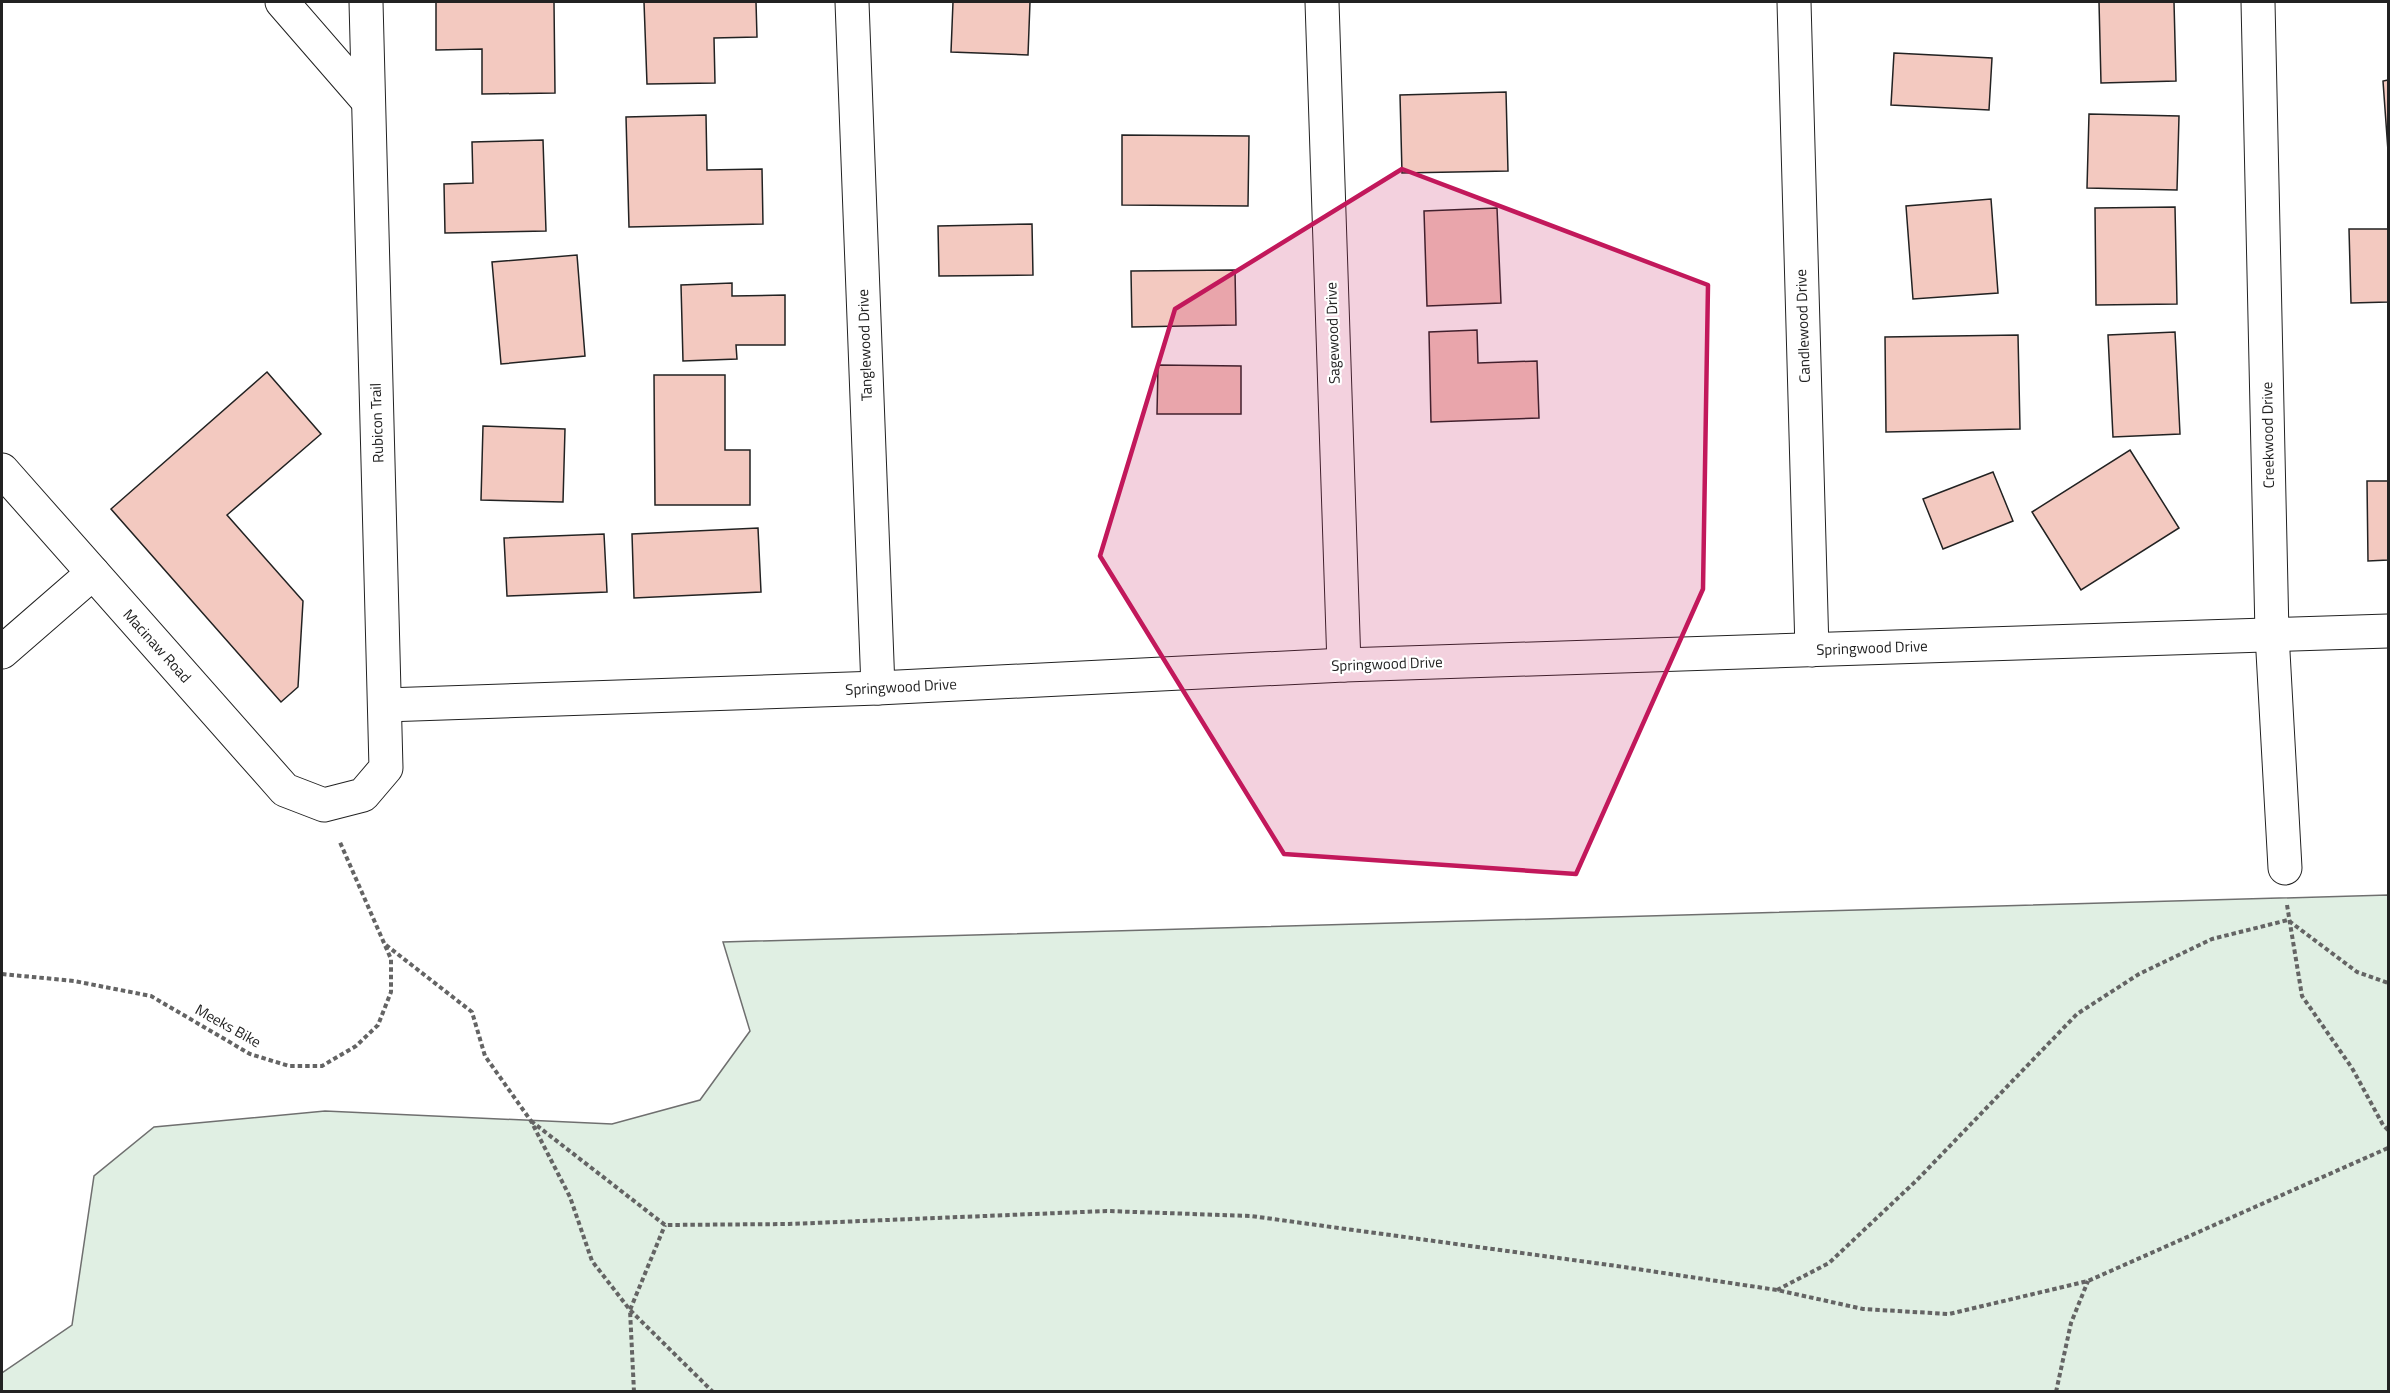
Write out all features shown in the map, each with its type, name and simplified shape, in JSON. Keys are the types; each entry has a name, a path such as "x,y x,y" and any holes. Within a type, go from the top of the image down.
{"street":[{"path":"282,2 368,102"},
{"name":"Rubicon Trail","path":"324,805 363,795 386,768 366,2"},
{"name":"Tanglewood Drive","path":"852,2 878,688"},
{"name":"Sagewood Drive","path":"1322,2 1344,665"},
{"name":"Candlewood Drive","path":"1794,2 1812,650"},
{"name":"Creekwood Drive","path":"2258,2 2272,634 2285,868"},
{"name":"Macinaw Road","path":"2,470 285,790 324,805"},
{"path":"2,652 93,573"},
{"name":"Springwood Drive","path":"385,705 878,688 1344,665 2388,631"}],"path":[{"name":"Meeks Bike","path":"2,974 74,981 151,996 250,1054 289,1066 322,1066 356,1046 378,1025 391,992 391,959 324,805"},
{"path":"2288,920 2356,972 2388,983"},
{"path":"2288,920 2302,996 2352,1068 2383,1125 2388,1130"},
{"path":"1777,1290 1829,1263 1917,1180 2077,1014 2139,974 2212,939 2288,920"},
{"path":"383,943 472,1012 485,1056 531,1121 570,1197 592,1261 630,1310 713,1392"},
{"path":"531,1121 665,1225 789,1224 1107,1211 1251,1216 1398,1234 1777,1290 1863,1309 1949,1314 2088,1281 2388,1148"},
{"path":"634,1392 630,1310 665,1225"},
{"path":"2056,1392 2071,1323 2088,1281"}],"highlighted area":[{"path":"1402,169 1708,285 1703,589 1576,874 1284,854 1100,556 1175,309"}],"green space":[{"path":"2388,895 2388,1391 2,1391 2,1373 72,1325 94,1176 154,1127 325,1111 612,1124 700,1100 750,1031 723,942"}],"building":[{"path":"436,2 554,2 555,93 482,94 482,49 436,50"},
{"path":"644,2 756,2 757,37 714,38 715,83 647,84"},
{"path":"953,2 1030,2 1028,55 951,52"},
{"path":"2099,2 2174,2 2176,81 2101,83"},
{"path":"1894,53 1992,58 1989,110 1891,105"},
{"path":"2388,80 2388,151 2383,81"},
{"path":"1506,92 1508,171 1402,173 1400,95"},
{"path":"2089,114 2179,116 2177,190 2087,188"},
{"path":"706,115 707,170 762,169 763,224 629,227 626,117"},
{"path":"1122,135 1249,136 1248,206 1122,205"},
{"path":"543,140 546,231 445,233 444,184 473,183 472,142"},
{"path":"1991,199 1998,293 1913,299 1906,206"},
{"path":"2175,207 2177,304 2096,305 2095,208"},
{"path":"1497,208 1501,303 1427,306 1424,211"},
{"path":"1032,224 1033,275 939,276 938,226"},
{"path":"2349,229 2388,229 2388,302 2351,303"},
{"path":"577,255 585,356 501,364 492,262"},
{"path":"1235,270 1236,325 1132,327 1131,271"},
{"path":"732,283 732,296 785,295 785,345 736,345 737,359 683,361 681,285"},
{"path":"1477,330 1478,363 1537,361 1539,418 1431,422 1429,332"},
{"path":"2175,332 2180,434 2113,437 2108,335"},
{"path":"2018,335 2020,429 1886,432 1885,337"},
{"path":"1158,365 1241,366 1241,414 1157,414"},
{"path":"267,372 321,434 227,515 303,601 298,687 281,702 111,509"},
{"path":"654,375 725,375 725,450 750,450 750,505 655,505"},
{"path":"483,426 565,429 563,502 481,500"},
{"path":"2130,450 2179,528 2081,590 2032,512"},
{"path":"1993,472 2013,521 1943,549 1923,499"},
{"path":"2367,481 2388,481 2388,560 2368,561"},
{"path":"758,528 761,592 634,598 632,534"},
{"path":"604,534 607,592 507,596 504,538"}]}
